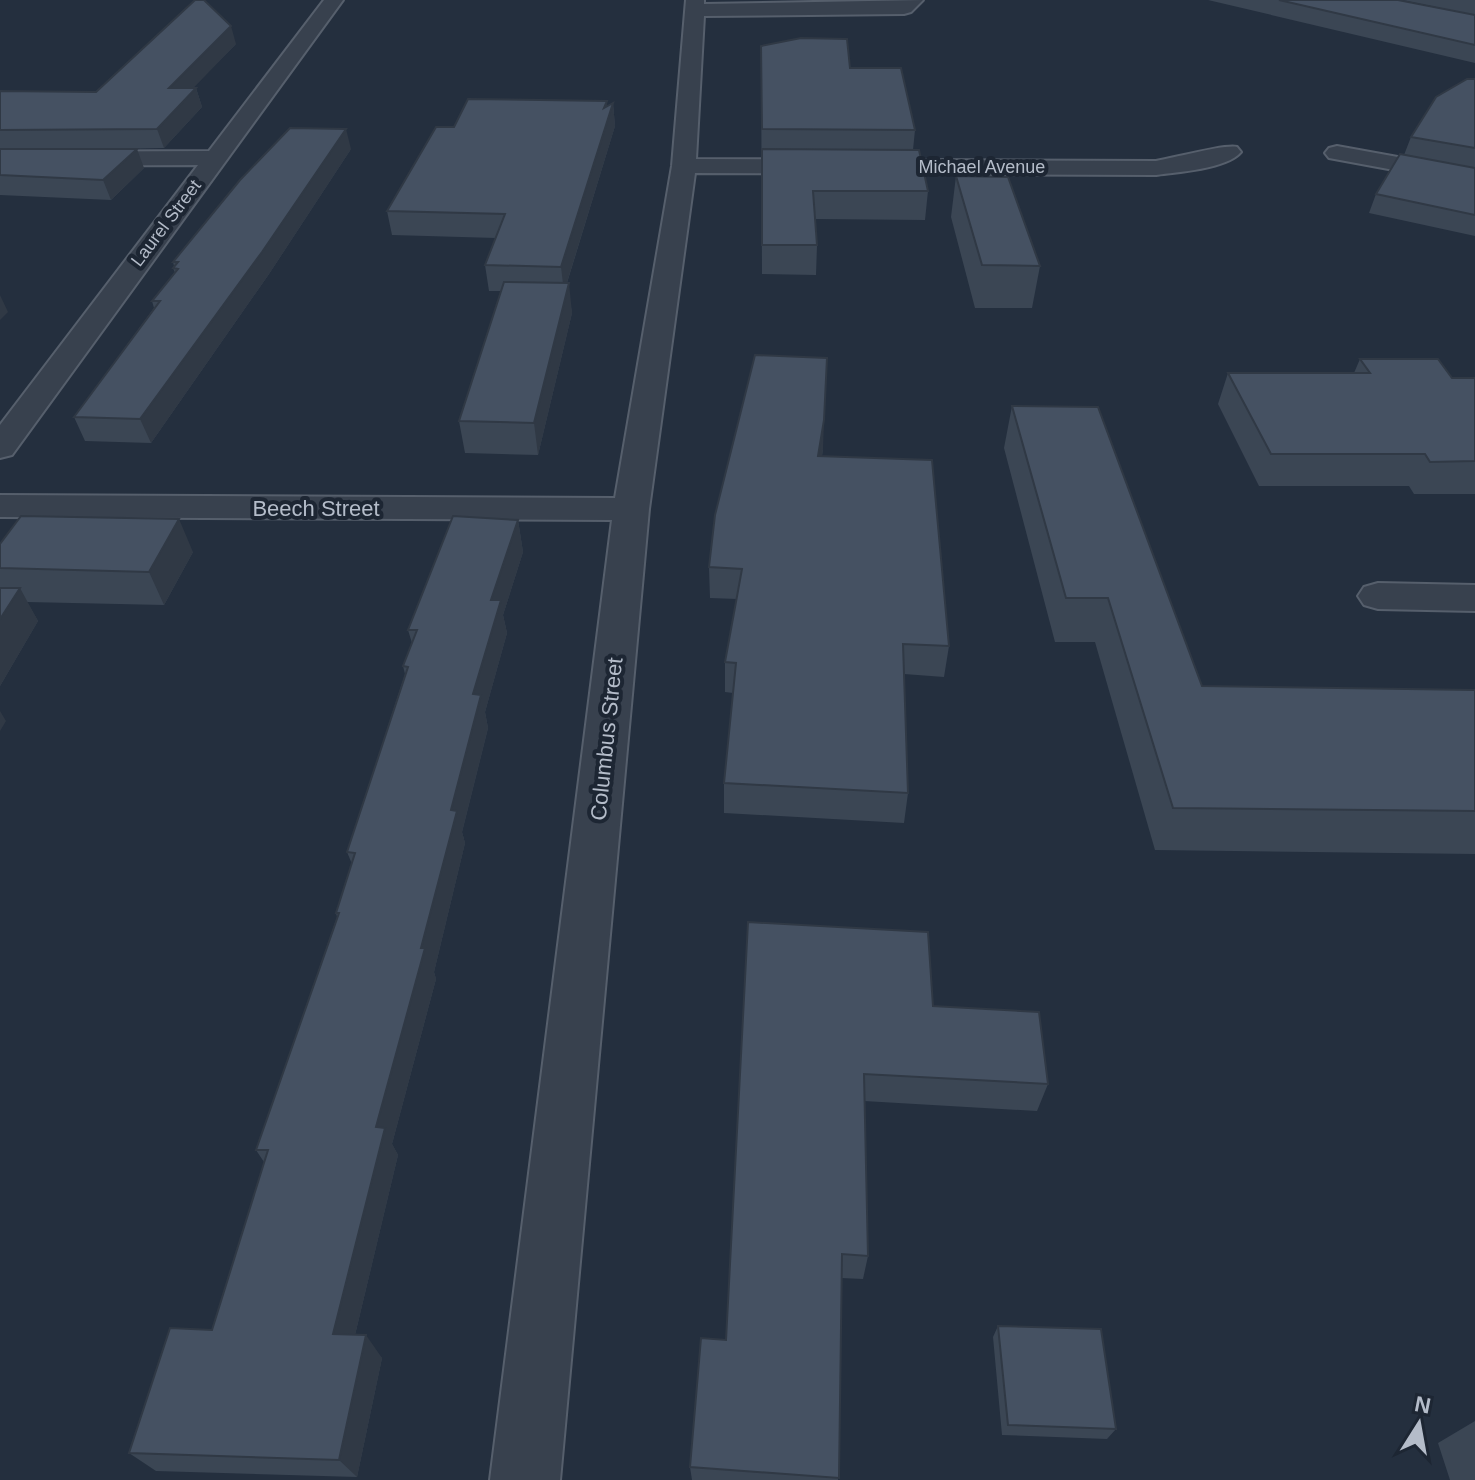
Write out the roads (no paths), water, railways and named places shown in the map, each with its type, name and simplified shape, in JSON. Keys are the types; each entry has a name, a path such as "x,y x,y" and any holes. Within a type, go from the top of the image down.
{"street":[{"name":"Laurel Street","path":"0,448 334,0"},
{"path":"695,5 904,8 914,0"},
{"name":"Columbus Street","path":"525,1480 631,509 684,166 695,5"},
{"name":"Michael Avenue","path":"684,166 1156,168 1198,162 1229,152"},
{"path":"1337,153 1475,178"},
{"path":"0,159 215,158"},
{"name":"Beech Street","path":"0,506 631,509"},
{"path":"1378,596 1475,598"}]}
